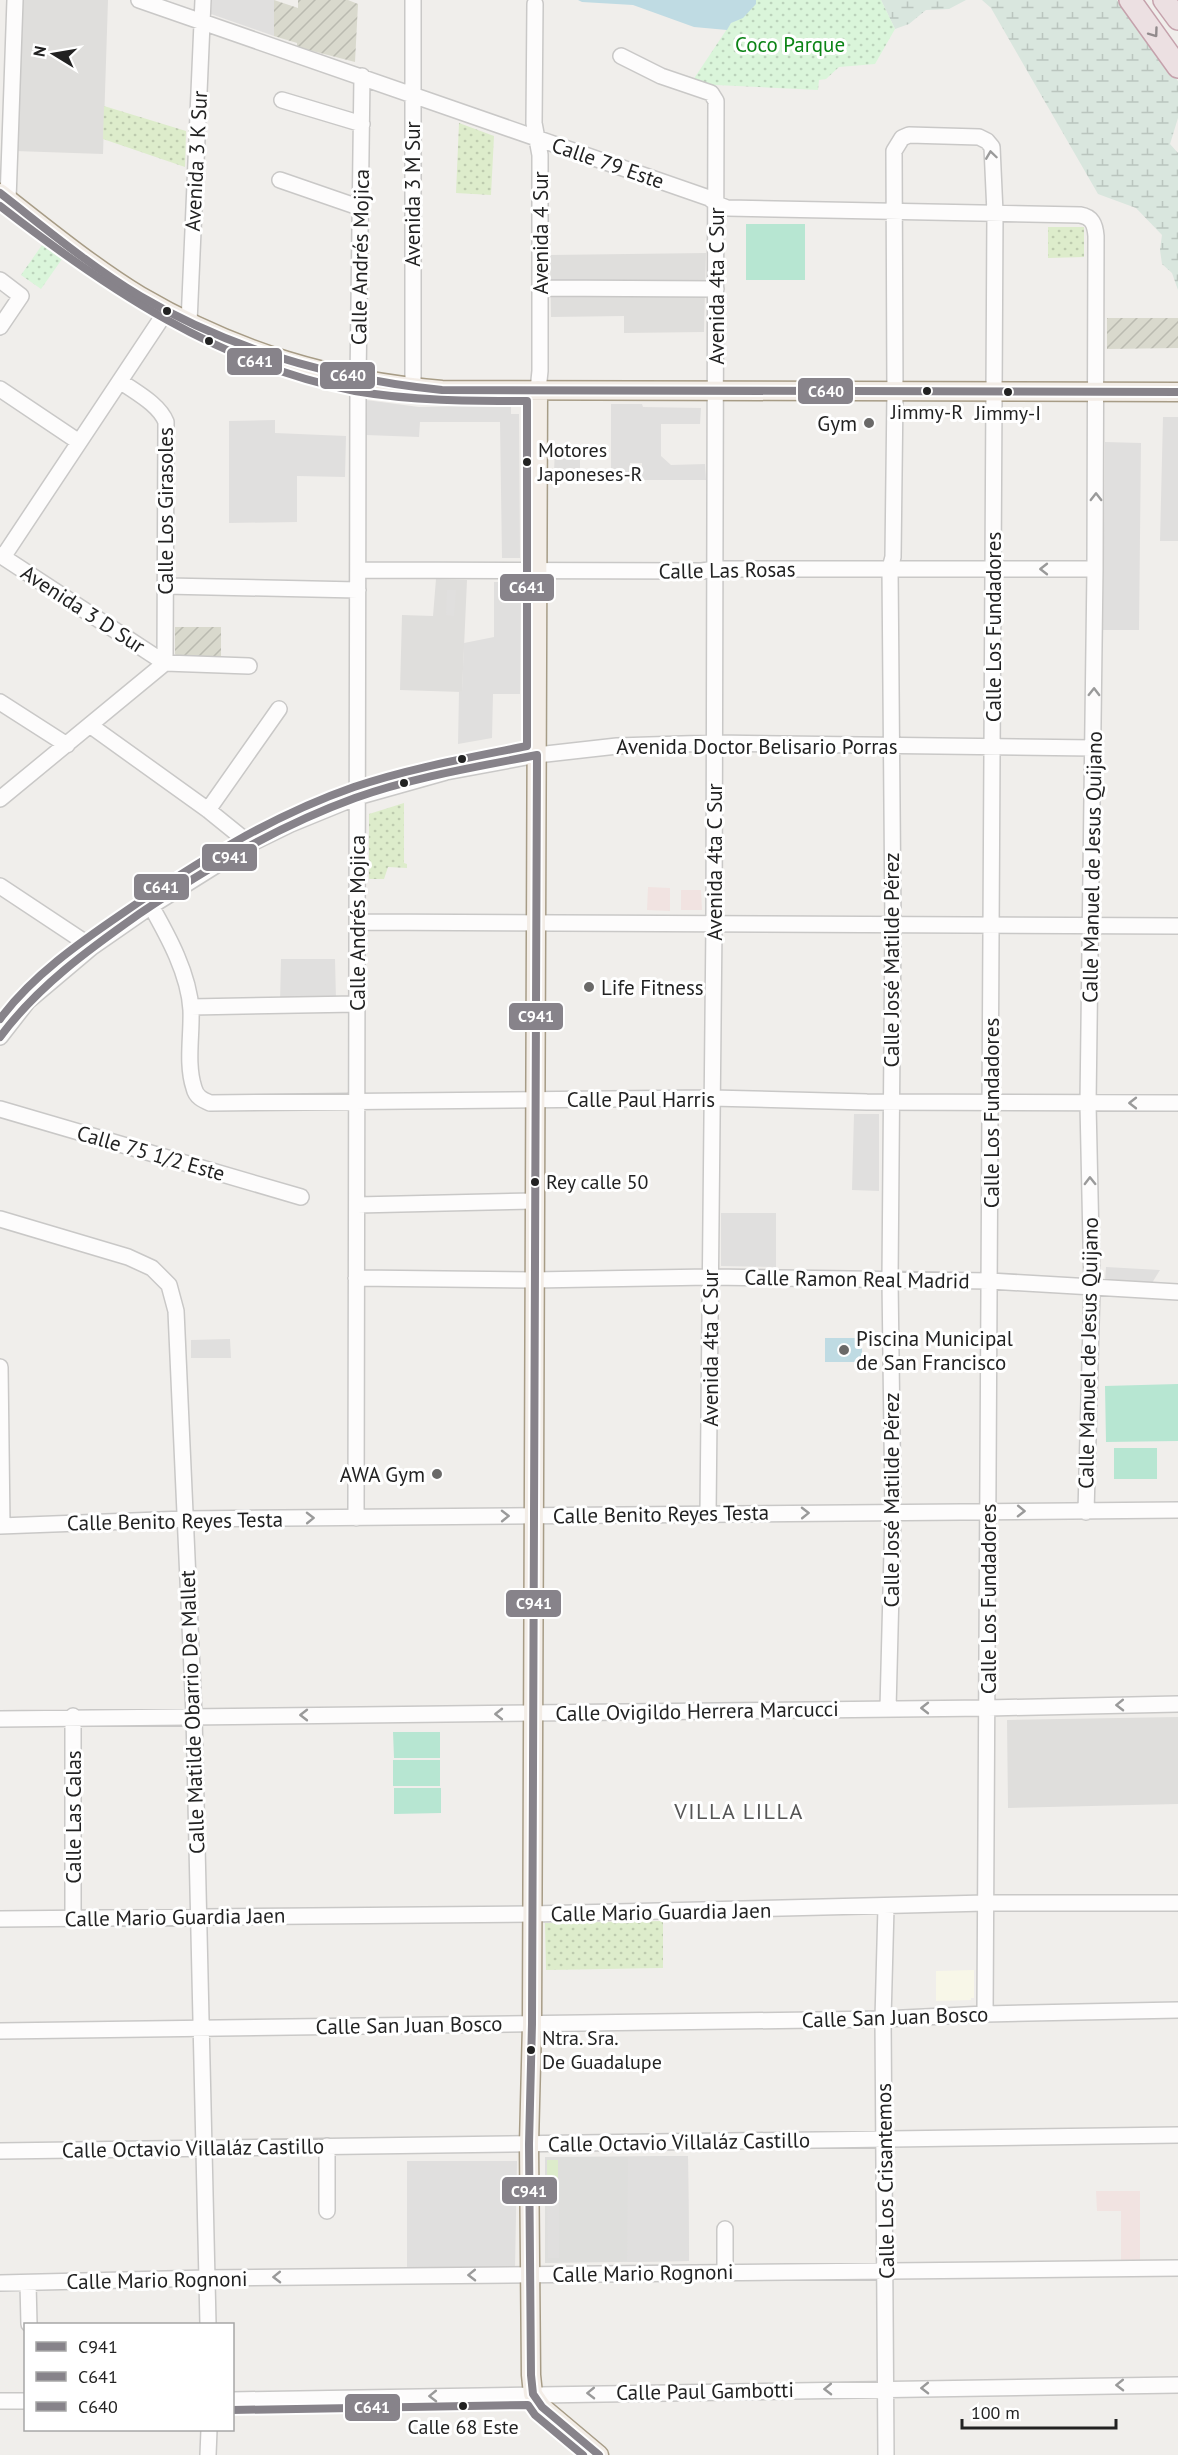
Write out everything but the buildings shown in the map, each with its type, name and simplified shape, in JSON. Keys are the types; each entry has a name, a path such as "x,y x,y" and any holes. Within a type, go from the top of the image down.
{"highway":[{"path":"1130,0 1178,67"},
{"path":"1164,0 1178,19"}],"main road":[{"path":"4,197 120,282 189,322 236,345 285,362 358,380 413,387 538,390 895,393 1178,392"},
{"path":"538,390 532,1516 531,2375 534,2394 542,2407 599,2455"}],"street":[{"path":"4,197 15,0"},
{"name":"Calle 79 Este","path":"139,0 709,198 727,208 1080,215 1088,216 1093,222"},
{"name":"Avenida 3 K Sur","path":"189,322 203,0"},
{"name":"Avenida 3 M Sur","path":"413,0 411,93 413,387"},
{"name":"Avenida 4 Sur","path":"535,4 534,123 540,155 538,390"},
{"name":"Avenida 4ta C Sur","path":"621,56 661,76 711,93 716,101 714,924 708,1514"},
{"name":"Calle Andrés Mojica","path":"356,1518 358,380 362,76"},
{"path":"282,100 362,124"},
{"name":"Calle José Matilde Pérez","path":"888,1709 893,1512 890,1280 893,924 890,568 893,557 895,393 894,151 902,138 909,135 979,137 987,141 992,147 995,213"},
{"path":"280,180 361,208"},
{"name":"Calle Los Fundadores","path":"985,2013 993,924 995,213"},
{"name":"Calle Manuel de Jesus Quijano","path":"1086,1512 1092,1287 1088,1104 1097,392 1096,236 1093,222"},
{"path":"0,280 21,296 0,327"},
{"path":"540,288 716,289"},
{"path":"1,556 167,310"},
{"name":"Calle Los Girasoles","path":"120,381 162,413 166,422 165,663"},
{"path":"0,389 79,442"},
{"name":"Avenida 3 D Sur","path":"1,556 165,663"},
{"name":"Calle Las Rosas","path":"358,570 1095,569"},
{"path":"166,586 358,590"},
{"path":"0,799 165,663 249,666"},
{"path":"0,702 67,745"},
{"path":"208,810 279,709"},
{"path":"91,726 208,810 250,844"},
{"name":"Avenida Doctor Belisario Porras","path":"0,1037 28,1001 92,947 151,906 250,844 291,824 357,797 446,772 537,755 617,746 714,743 1094,748"},
{"path":"0,886 92,947"},
{"name":"Calle Paul Harris","path":"151,906 179,962 191,1007 190,1052 194,1089 200,1098 210,1103 711,1098 891,1102 1178,1103"},
{"path":"357,922 1178,926"},
{"path":"191,1007 357,1004"},
{"name":"Calle 75 1/2 Este","path":"0,1109 301,1197"},
{"path":"357,1205 534,1201"},
{"name":"Calle Matilde Obarrio De Mallet","path":"0,1219 128,1257 152,1268 169,1285 176,1311 194,1715 208,2323"},
{"name":"Calle Ramon Real Madrid","path":"356,1278 533,1280 710,1277 990,1281 1178,1292"},
{"path":"0,1367 1,1526"},
{"name":"Calle Benito Reyes Testa","path":"1,1526 185,1519 1178,1510"},
{"name":"Calle Ovigildo Herrera Marcucci","path":"0,1719 72,1716 532,1714 1178,1704"},
{"name":"Calle Las Calas","path":"72,1716 73,1917"},
{"name":"Calle Mario Guardia Jaen","path":"0,1919 532,1914 986,1903 1178,1903"},
{"name":"Calle Los Crisantemos","path":"886,1907 883,2019 886,2455"},
{"name":"Calle San Juan Bosco","path":"0,2031 883,2019 985,2013 1178,2010"},
{"name":"Calle Octavio Villaláz Castillo","path":"0,2151 1178,2135"},
{"path":"327,2146 327,2211"},
{"path":"725,2229 725,2272"},
{"name":"Calle Mario Rognoni","path":"0,2283 207,2278 1178,2268"},
{"path":"28,2283 29,2323"},
{"name":"Calle Paul Gambotti","path":"234,2400 1178,2385"},
{"path":"0,2401 24,2401"},
{"path":"208,2455 209,2431"}],"shaded area":[{"path":"20,0 108,0 103,154 15,151"},
{"path":"212,0 274,0 274,36 211,14"},
{"path":"274,0 298,8 298,0 348,0 358,4 355,62 297,47 297,43 274,36"},
{"path":"706,253 704,332 624,333 624,316 551,317 550,255"},
{"path":"1107,318 1178,318 1178,348 1107,349"},
{"path":"366,400 419,407 511,405 511,414 519,414 520,558 502,558 500,422 420,422 419,437 366,435"},
{"path":"611,404 701,408 700,424 661,424 661,456 671,465 705,464 706,480 642,480 642,463 630,463 630,472 611,472"},
{"path":"1163,417 1178,417 1178,541 1160,541"},
{"path":"275,420 275,433 346,436 345,477 297,476 297,522 229,523 229,421"},
{"path":"1105,442 1141,443 1139,630 1103,630"},
{"path":"555,448 580,448 580,472 554,472"},
{"path":"436,579 467,580 462,692 400,690 402,615 433,616"},
{"path":"494,582 513,582 512,585 521,586 520,694 493,694 492,738 458,744 459,692 462,691 464,643 494,637"},
{"path":"447,590 456,590 454,616 446,615"},
{"path":"175,627 221,627 221,659 177,657"},
{"path":"648,887 670,888 670,911 647,910"},
{"path":"681,890 701,890 702,910 681,910"},
{"path":"281,959 335,959 336,1000 280,1003"},
{"path":"854,1114 879,1114 879,1191 852,1190"},
{"path":"721,1213 776,1213 776,1267 721,1266"},
{"path":"1106,1267 1160,1270 1152,1283 1105,1281"},
{"path":"230,1339 231,1358 191,1358 191,1340"},
{"path":"1178,1717 1178,1804 1008,1808 1007,1720"},
{"path":"974,1970 974,1998 936,2001 936,1971"},
{"path":"688,2156 689,2261 545,2263 545,2157"},
{"path":"688,2156 689,2261 627,2262 628,2157"},
{"path":"407,2161 517,2161 515,2269 407,2271"},
{"path":"1096,2191 1140,2191 1140,2260 1121,2260 1121,2211 1097,2211"},
{"path":"547,2194 559,2194 559,2258 548,2258"}],"green space":[{"name":"Coco Parque","path":"756,0 881,0 895,29 875,64 839,67 826,79 819,80 818,90 716,85 710,89 693,80 731,23 756,4"},
{"path":"881,0 966,0 949,9 926,10 909,24 895,29"},
{"path":"982,0 1117,0 1178,81 1178,118 1170,144 1178,153 1178,290 1172,273 1162,264 1160,250 1162,235 1136,208 1098,194 991,8"},
{"path":"104,106 186,131 185,167 103,139"},
{"path":"459,123 494,136 491,195 456,193"},
{"path":"746,224 805,224 805,280 746,280"},
{"path":"1048,227 1084,227 1084,257 1048,258"},
{"path":"42,245 62,259 41,289 21,275"},
{"path":"404,803 404,863 407,864 407,868 388,867 384,879 369,879 369,814"},
{"path":"1178,1384 1178,1441 1106,1442 1105,1386"},
{"path":"1114,1448 1157,1448 1157,1479 1114,1479"},
{"path":"393,1732 440,1732 440,1758 394,1758"},
{"path":"393,1760 440,1760 440,1786 393,1786"},
{"path":"394,1788 441,1788 441,1813 394,1814"},
{"path":"663,1921 663,1968 546,1970 545,1923"},
{"path":"547,2160 558,2160 558,2184 547,2184"}],"water":[{"path":"578,0 756,0 756,4 743,18 731,23 727,30 694,27 633,5"},
{"name":"Piscina Municipal de San Francisco","path":"825,1338 862,1338 862,1362 825,1362"}],"transit line":[{"name":"C640","path":"0,193 103,272 175,315 211,332 286,360 402,385 442,390 1178,392"},
{"name":"C641","path":"0,206 40,237 124,294 167,320 258,363 305,379 376,394 441,400 527,401 527,746 375,780 323,799 263,826 178,876 90,936 41,974 0,1019"},
{"name":"C941","path":"0,1037 47,985 101,941 191,880 244,849 298,821 355,798 445,773 537,755 532,2024 529,2144 531,2375 533,2394 542,2407 599,2455"},
{"name":"C641","path":"234,2410 528,2405 535,2415 583,2455"}],"place":[{"name":"Jimmy-R","path":"927,391"},
{"name":"Jimmy-I","path":"1008,392"},
{"name":"Gym","path":"869,423"},
{"name":"Motores Japoneses-R","path":"527,462"},
{"name":"Life Fitness","path":"589,987"},
{"name":"Rey calle 50","path":"535,1182"},
{"name":"Piscina Municipal de San Francisco","path":"844,1350"},
{"name":"AWA Gym","path":"437,1474"},
{"name":"Ntra. Sra. De Guadalupe","path":"531,2050"},
{"name":"Calle 68 Este","path":"463,2406"}],"district":[{"name":"VILLA LILLA","path":"739,1811"}]}
